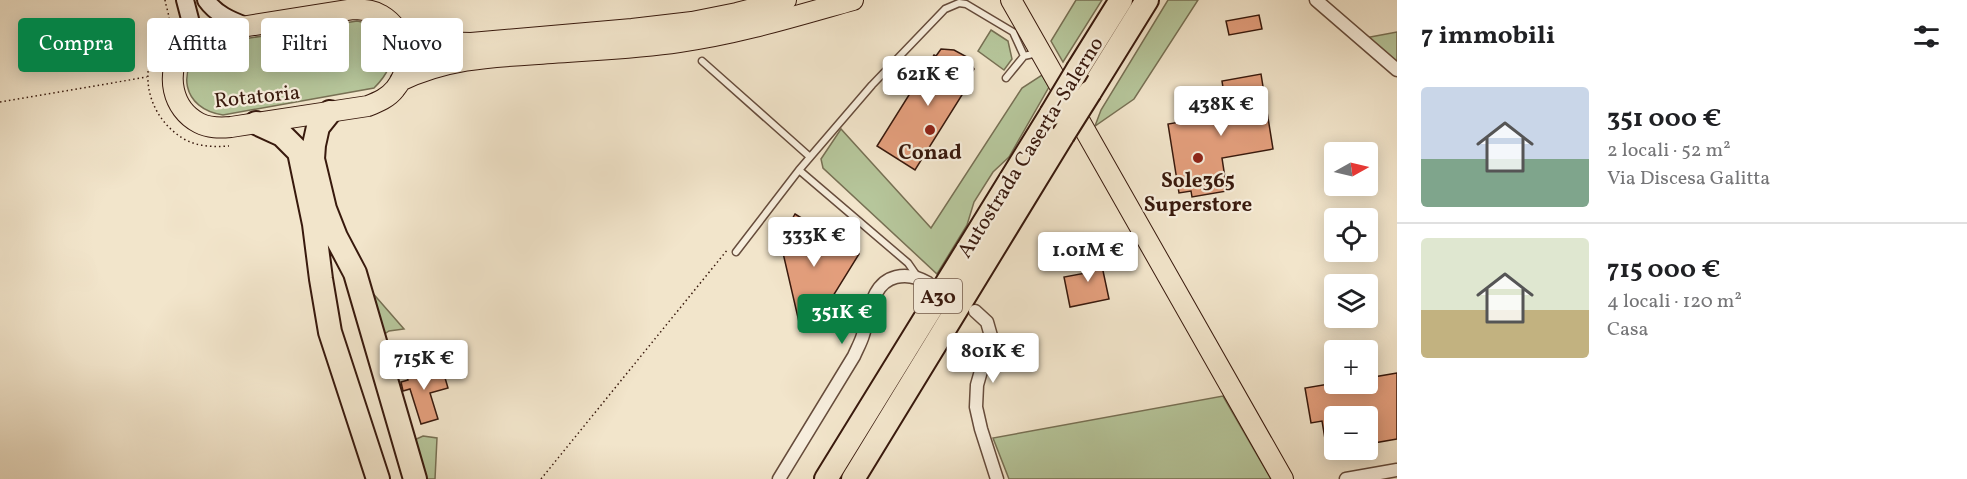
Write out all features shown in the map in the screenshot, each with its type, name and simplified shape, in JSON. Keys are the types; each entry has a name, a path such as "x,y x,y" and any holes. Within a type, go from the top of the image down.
{"highway":[{"name":"Autostrada Caserta-Salerno","path":"826,479 1121,0"},
{"name":"Autostrada Caserta-Salerno","path":"853,479 1147,0"},
{"path":"330,112 318,127 314,145 314,159 325,209 336,237 355,273 415,479"},
{"path":"256,123 282,135 298,152 314,224 330,332 378,479"}],"main road":[{"path":"185,0 190,18"},
{"path":"206,0 213,9 226,18"},
{"path":"463,42 692,22 786,0"},
{"name":"Rotatoria","path":"173,72 175,98 184,112 198,123 214,128 368,106 383,99 396,88 400,81 420,71 472,58 628,48 680,42 756,27 853,0"},
{"path":"1011,0 1032,54 1283,479"},
{"path":"249,26 354,9 368,10 385,18"},
{"path":"400,81 404,72"}],"street":[{"path":"1316,0 1397,70"},
{"path":"779,479 854,356 880,286 888,279 898,276 909,276 924,281"},
{"path":"975,311 987,322 991,336 977,385 976,407 997,479"},
{"path":"1346,479 1397,470"}],"lane":[{"path":"736,252 810,157 872,85 945,9 952,5 966,4 1013,32 1032,54 1006,78"},
{"path":"702,61 810,157"},
{"path":"799,170 908,263 924,281"}],"path":[{"path":"0,102 148,76"},
{"path":"541,479 729,247 736,252"}],"green space":[{"path":"1076,0 1102,0 1063,62 1051,41"},
{"path":"1168,0 1198,0 1134,99 1095,126 1101,110"},
{"path":"349,22 361,22 361,72 386,72 374,88 223,115 209,111 191,97 188,87 188,72 249,72 249,38 261,36 261,72 349,72"},
{"path":"991,30 1008,41 1012,59 1004,70 978,51"},
{"path":"1397,32 1397,66 1365,38"},
{"path":"1042,75 1049,87 1009,157 993,172 974,202 967,225 937,274 823,168 821,159 841,129 931,228 1022,88"},
{"path":"370,290 404,329 389,331 380,337"},
{"path":"1223,396 1271,479 1009,479 993,438"},
{"path":"423,436 437,438 435,479 422,479 410,442"}],"building":[{"path":"1259,15 1262,29 1229,35 1226,21"},
{"path":"941,49 954,50 967,57 974,69 969,77 972,79 915,170 877,146 934,55 936,56"},
{"path":"1261,74 1273,149 1222,158 1227,191 1192,197 1191,191 1179,193 1168,124 1227,114 1222,81"},
{"path":"795,214 859,254 812,330 799,322 780,240"},
{"path":"1099,252 1109,299 1070,307 1064,277 1086,273 1082,255"},
{"path":"421,364 425,376 443,371 448,388 430,393 438,419 421,424 410,389 403,391 401,382 408,380 405,369"},
{"path":"1397,373 1397,439 1378,442 1378,406 1324,406 1324,433 1322,421 1311,423 1305,388 1324,385 1324,394 1378,394 1378,376"}],"place":[{"name":"Conad","path":"930,130"},
{"name":"Sole365 Superstore","path":"1198,158"}]}
